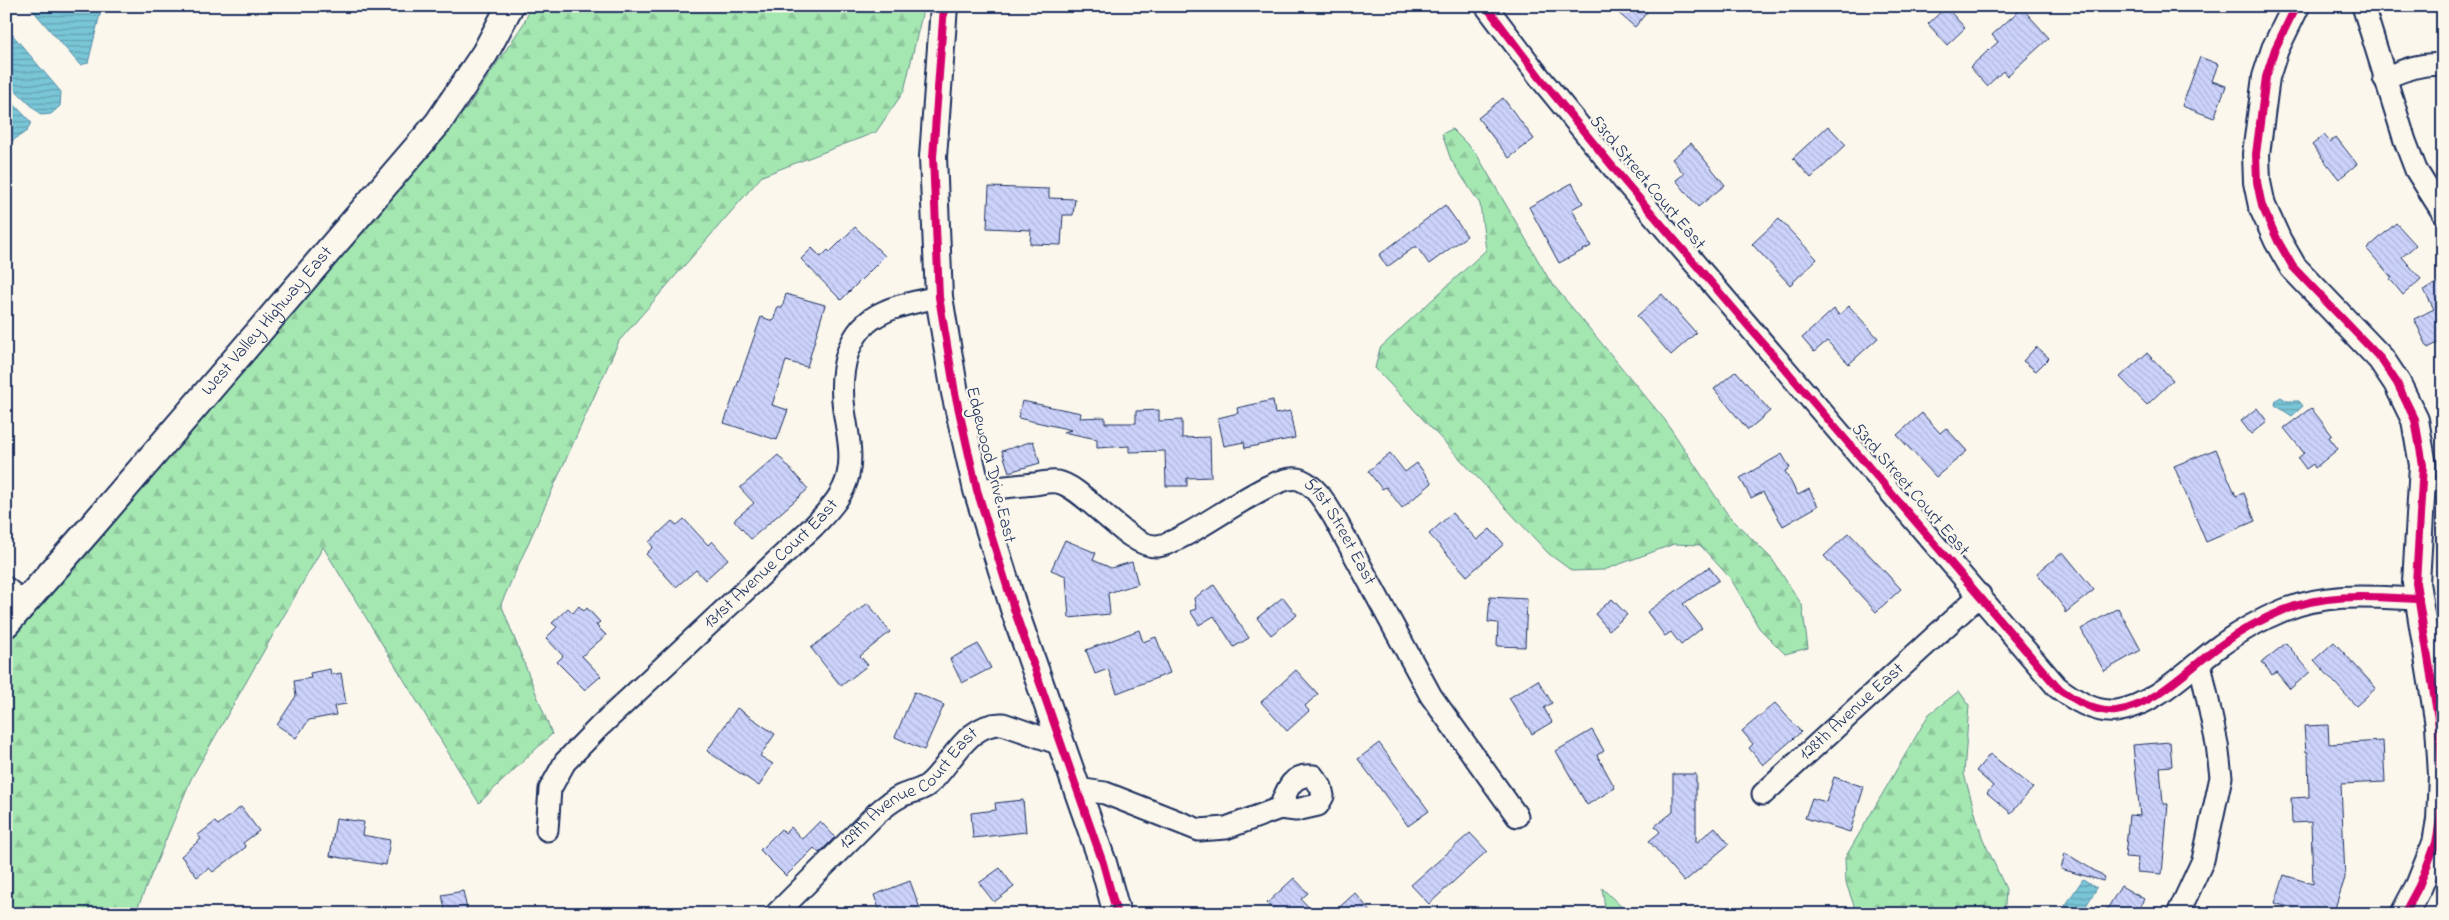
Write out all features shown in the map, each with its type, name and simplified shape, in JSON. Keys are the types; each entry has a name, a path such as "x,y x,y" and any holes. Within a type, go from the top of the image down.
{"street":[{"name":"West Valley Highway East","path":"6,624 15,595 101,516 438,123 485,53 510,6"},
{"name":"Edgewood Drive East","path":"944,6 940,34 933,157 939,297 955,393 977,490 1015,612 1104,863 1117,914"},
{"name":"53rd Street Court East","path":"1486,6 1540,80 1626,184 2057,687 2073,699 2096,708 2116,711 2142,702 2167,687 2200,663 2220,645 2258,622 2285,610 2351,595 2419,599"},
{"path":"2296,6 2275,49 2266,77 2256,154 2257,182 2262,206 2278,241 2293,267 2380,360 2405,397 2415,420 2423,465 2416,583 2439,725 2442,775 2440,820 2436,843 2419,886 2404,914"},
{"path":"2363,6 2384,78 2416,170 2443,213"},
{"path":"2384,78 2409,69 2436,64 2443,65"},
{"name":"131st Avenue Court East","path":"547,830 550,789 566,762 600,726 815,525 834,504 848,475 850,458 842,394 844,362 850,344 860,331 883,312 939,297"},
{"name":"51st Street East","path":"977,490 1057,482 1070,488 1133,536 1145,543 1158,546 1177,538 1264,490 1287,480 1302,480 1321,497 1334,517 1431,696 1517,816"},
{"name":"128th Avenue East","path":"1763,794 1980,595"},
{"path":"2178,914 2202,860 2221,777 2217,744 2200,663"},
{"name":"129th Avenue Court East","path":"776,914 889,802 930,784 960,745 985,727 994,723 1003,724 1063,745"},
{"path":"1077,789 1105,793 1200,830 1226,828 1280,808"}],"green space":[{"path":"531,6 924,6 904,91 876,132 762,176 619,341 501,604 552,734 479,803 323,547 191,779 135,914 6,914 6,641 467,108 524,23"},
{"path":"1452,129 1476,153 1550,281 1665,420 1728,515 1772,559 1802,605 1808,648 1785,654 1759,628 1731,579 1700,545 1674,544 1604,570 1572,571 1549,554 1375,368 1380,348 1486,250 1480,204 1451,160 1442,134"},
{"path":"1959,691 1969,705 1964,774 1982,837 2006,889 2005,905 2001,914 1857,914 1846,883 1845,858 1929,714"},
{"path":"1602,888 1629,914 1606,914"}],"water":[{"path":"29,6 102,6 88,63 80,65"},
{"path":"6,27 61,92 60,106 51,114 41,115 6,81"},
{"path":"6,96 31,122 27,131 12,141 6,139"},
{"path":"2281,397 2287,401 2299,401 2303,406 2292,416 2275,405 2276,400"},
{"path":"2083,879 2097,888 2081,914 2065,906"}],"building":[{"path":"1610,6 1652,6 1635,27"},
{"path":"1946,7 1965,28 1947,45 1928,24"},
{"path":"2022,8 2049,38 2007,76 2003,71 1987,86 1970,67 1998,42 1992,35"},
{"path":"2200,57 2218,64 2212,81 2226,86 2214,118 2182,106"},
{"path":"1503,98 1534,139 1509,158 1478,118"},
{"path":"1828,126 1846,145 1811,178 1793,158"},
{"path":"2324,135 2330,142 2336,137 2357,164 2339,179 2312,145"},
{"path":"1691,143 1725,185 1698,207 1676,180 1684,174 1672,159"},
{"path":"1572,183 1583,203 1572,209 1591,246 1559,263 1529,207"},
{"path":"989,187 1049,189 1049,198 1075,199 1073,215 1063,215 1061,245 1030,244 1031,230 987,228"},
{"path":"1445,205 1467,236 1429,264 1416,246 1387,267 1379,255"},
{"path":"1779,219 1817,259 1790,285 1752,244"},
{"path":"2396,223 2416,245 2402,257 2421,279 2403,295 2390,279 2392,278 2367,249"},
{"path":"855,227 885,256 841,300 801,259 812,248 821,257 828,250 830,252"},
{"path":"2443,280 2443,340 2428,348 2414,319 2434,309 2424,290"},
{"path":"786,294 825,305 807,367 786,361 772,405 788,410 777,440 724,423 761,317 773,321 778,306 782,308"},
{"path":"1662,294 1696,333 1671,355 1637,316"},
{"path":"1849,306 1878,338 1849,364 1827,341 1814,352 1802,338 1834,309 1839,315"},
{"path":"2036,347 2049,358 2036,371 2023,361"},
{"path":"2147,353 2173,380 2147,405 2120,377"},
{"path":"1736,371 1770,411 1748,430 1714,389"},
{"path":"1273,400 1275,414 1290,411 1295,438 1245,448 1244,442 1224,446 1218,418 1238,413 1237,408"},
{"path":"1022,401 1081,413 1080,418 1105,417 1105,423 1136,423 1136,411 1159,410 1159,421 1182,420 1182,438 1210,437 1211,477 1187,478 1187,486 1166,486 1165,451 1129,452 1129,446 1097,448 1097,439 1063,432 1072,430 1018,418"},
{"path":"2257,408 2267,421 2251,434 2241,421"},
{"path":"2311,408 2332,435 2329,437 2338,449 2315,468 2313,464 2306,469 2298,458 2304,453 2284,428"},
{"path":"1922,413 1940,433 1946,428 1967,451 1936,477 1897,435"},
{"path":"1033,441 1040,463 1009,472 1002,451"},
{"path":"2216,449 2236,496 2244,493 2255,521 2206,542 2174,466"},
{"path":"1390,453 1405,472 1417,463 1432,483 1402,508 1386,487 1382,489 1368,471"},
{"path":"1782,454 1790,468 1785,471 1798,495 1809,489 1818,506 1783,526 1763,492 1751,498 1740,478"},
{"path":"778,455 808,489 751,539 734,520 754,503 740,488"},
{"path":"1452,513 1477,540 1490,529 1504,544 1467,576 1429,534"},
{"path":"684,519 708,545 712,541 728,559 705,580 696,570 676,587 646,554 653,547 649,542 672,521 677,525"},
{"path":"1849,533 1901,589 1876,612 1824,556"},
{"path":"1065,540 1096,553 1093,560 1111,568 1132,562 1138,584 1108,593 1110,614 1069,618 1066,576 1051,570"},
{"path":"2063,552 2094,590 2065,613 2065,609 2037,573"},
{"path":"1709,567 1719,580 1683,604 1702,628 1681,645 1671,632 1665,636 1647,612"},
{"path":"1214,585 1249,638 1234,647 1214,616 1199,625 1190,611 1196,609 1194,598"},
{"path":"1283,597 1297,615 1271,635 1257,618"},
{"path":"1490,597 1527,599 1525,647 1497,646 1498,623 1488,622"},
{"path":"1612,599 1627,615 1609,630 1595,614"},
{"path":"868,603 890,632 860,656 868,665 841,686 811,648"},
{"path":"579,606 584,611 587,608 600,622 596,625 606,635 582,656 601,676 585,690 557,662 563,656 546,638 557,627 552,623 568,608 573,613"},
{"path":"2118,608 2141,650 2104,671 2081,629"},
{"path":"1139,630 1143,642 1156,637 1170,673 1117,693 1108,669 1095,674 1086,650"},
{"path":"2334,642 2376,688 2356,706 2314,660"},
{"path":"2286,643 2310,672 2290,689 2276,672 2272,675 2262,662"},
{"path":"978,644 991,668 962,683 950,659"},
{"path":"330,669 331,675 341,673 346,704 334,706 336,715 309,720 296,738 277,725 296,696 294,681 311,678 310,673"},
{"path":"1296,670 1318,694 1305,706 1309,711 1287,731 1261,702"},
{"path":"1538,680 1552,703 1544,708 1552,722 1532,734 1509,698"},
{"path":"914,692 944,705 924,750 895,737"},
{"path":"1775,703 1801,732 1763,765 1749,748 1753,744 1742,731"},
{"path":"737,708 775,734 760,756 773,764 759,786 707,751"},
{"path":"2328,725 2329,744 2383,741 2385,782 2341,784 2345,878 2333,914 2309,914 2275,903 2284,875 2313,884 2311,822 2292,823 2291,798 2309,797 2308,752 2306,752 2304,726"},
{"path":"1592,730 1604,751 1597,755 1615,788 1587,805 1556,751"},
{"path":"2170,742 2172,766 2160,767 2163,804 2168,804 2162,874 2137,872 2138,858 2125,857 2129,815 2140,816 2133,745"},
{"path":"1379,743 1429,811 1408,826 1358,759"},
{"path":"1990,754 2033,788 2011,813 1987,793 1993,786 1976,771"},
{"path":"1673,774 1696,774 1696,843 1715,827 1729,844 1684,882 1649,841 1660,832 1655,826 1673,812"},
{"path":"1834,777 1864,787 1850,832 1805,818 1812,798 1826,802"},
{"path":"1023,800 1026,832 973,838 971,813 996,810 995,803"},
{"path":"241,807 259,831 243,843 246,847 213,872 209,868 197,877 181,856 201,839 198,835 215,822 218,825"},
{"path":"336,818 364,822 362,835 390,840 386,865 330,856"},
{"path":"820,821 835,837 819,853 814,848 786,876 760,850 781,829 785,833 791,827 802,839"},
{"path":"1470,833 1487,851 1429,904 1411,885"},
{"path":"2065,853 2105,877 2103,881 2061,869"},
{"path":"1000,868 1014,887 994,902 979,883"},
{"path":"1294,878 1308,893 1301,899 1315,914 1277,914 1267,903"},
{"path":"910,881 922,914 881,914 874,895"},
{"path":"2121,886 2144,899 2136,914 2104,914"},
{"path":"463,891 468,914 446,914 442,895"},
{"path":"1355,893 1373,914 1332,914"}],"cycle path":[{"path":"944,6 933,157 939,297 955,393 977,490 1015,612 1103,863 1117,914"},
{"path":"1486,6 1541,79 1626,183 2057,687 2070,696 2100,710 2116,711 2130,708 2145,702 2172,684 2236,635 2259,621 2284,610 2317,600 2334,598 2419,599"},
{"path":"2296,6 2275,49 2266,77 2256,154 2257,182 2262,206 2278,241 2293,267 2381,359 2397,383 2415,420 2423,465 2416,583 2439,725 2442,775 2440,820 2436,843 2419,886 2404,914"}]}
